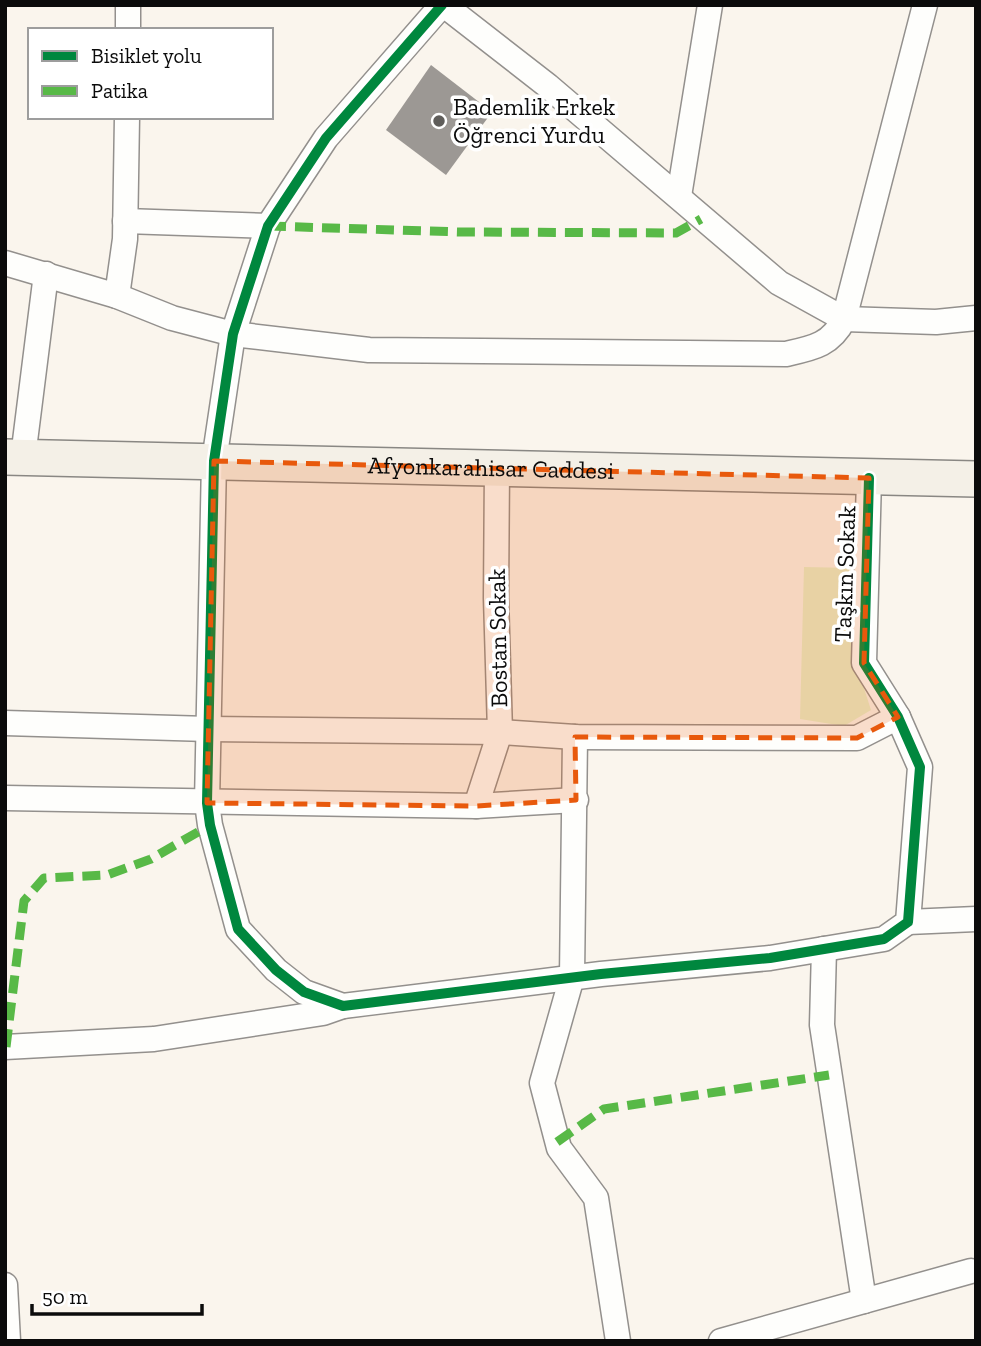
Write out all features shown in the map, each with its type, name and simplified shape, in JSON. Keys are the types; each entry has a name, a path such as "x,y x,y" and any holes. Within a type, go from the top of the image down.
{"main road":[{"name":"Afyonkarahisar Caddesi","path":"14,457 976,479"}],"street":[{"path":"128,5 128,28"},
{"path":"343,1006 304,992 276,971 238,929 207,803 214,461 233,334 268,226 326,138 443,5 548,86 779,283 844,318 936,322 976,318"},
{"path":"679,195 710,5"},
{"path":"5,263 117,296 172,318 233,334 369,350 786,354 819,347 837,332 844,318 925,5"},
{"path":"117,296 125,221 127,119"},
{"path":"125,221 268,226"},
{"path":"14,457 46,274"},
{"name":"Bostan Sokak","path":"476,806 500,732 496,598 497,467"},
{"name":"Taşkın Sokak","path":"869,478 864,663 898,717 920,767 908,922"},
{"path":"5,723 208,729 500,732 575,737 857,738 898,717"},
{"path":"575,737 572,977 542,1083 559,1148 596,1198 618,1341"},
{"path":"5,797 207,803 476,806 576,800"},
{"path":"5,1047 154,1039 323,1013 343,1006 572,977 769,958 884,939 908,922 976,919"},
{"path":"824,949 822,1025 864,1301"},
{"path":"722,1341 971,1271"},
{"path":"5,1285 8,1341"}],"highlighted area":[{"path":"214,461 869,478 864,663 898,717 857,738 575,737 576,800 476,806 207,803"}],"green space":[{"path":"804,567 852,568 853,654 871,710 844,726 800,719"}],"building":[{"name":"Bademlik Erkek Öğrenci Yurdu","path":"431,65 492,112 446,175 386,130"}],"marked path":[{"path":"268,226 460,232 676,233 701,219"},
{"path":"6,1047 24,901 44,878 107,875 151,859 210,825"},
{"path":"557,1142 604,1109 829,1075"}],"cycle path":[{"path":"442,5 326,138 268,226 233,334 214,461 207,803 210,825 238,929 276,970 304,992 343,1006 601,974 770,958 884,939 908,922 920,767 898,717 864,663 869,478"}],"place":[{"name":"Bademlik Erkek Öğrenci Yurdu","path":"439,121"}]}
